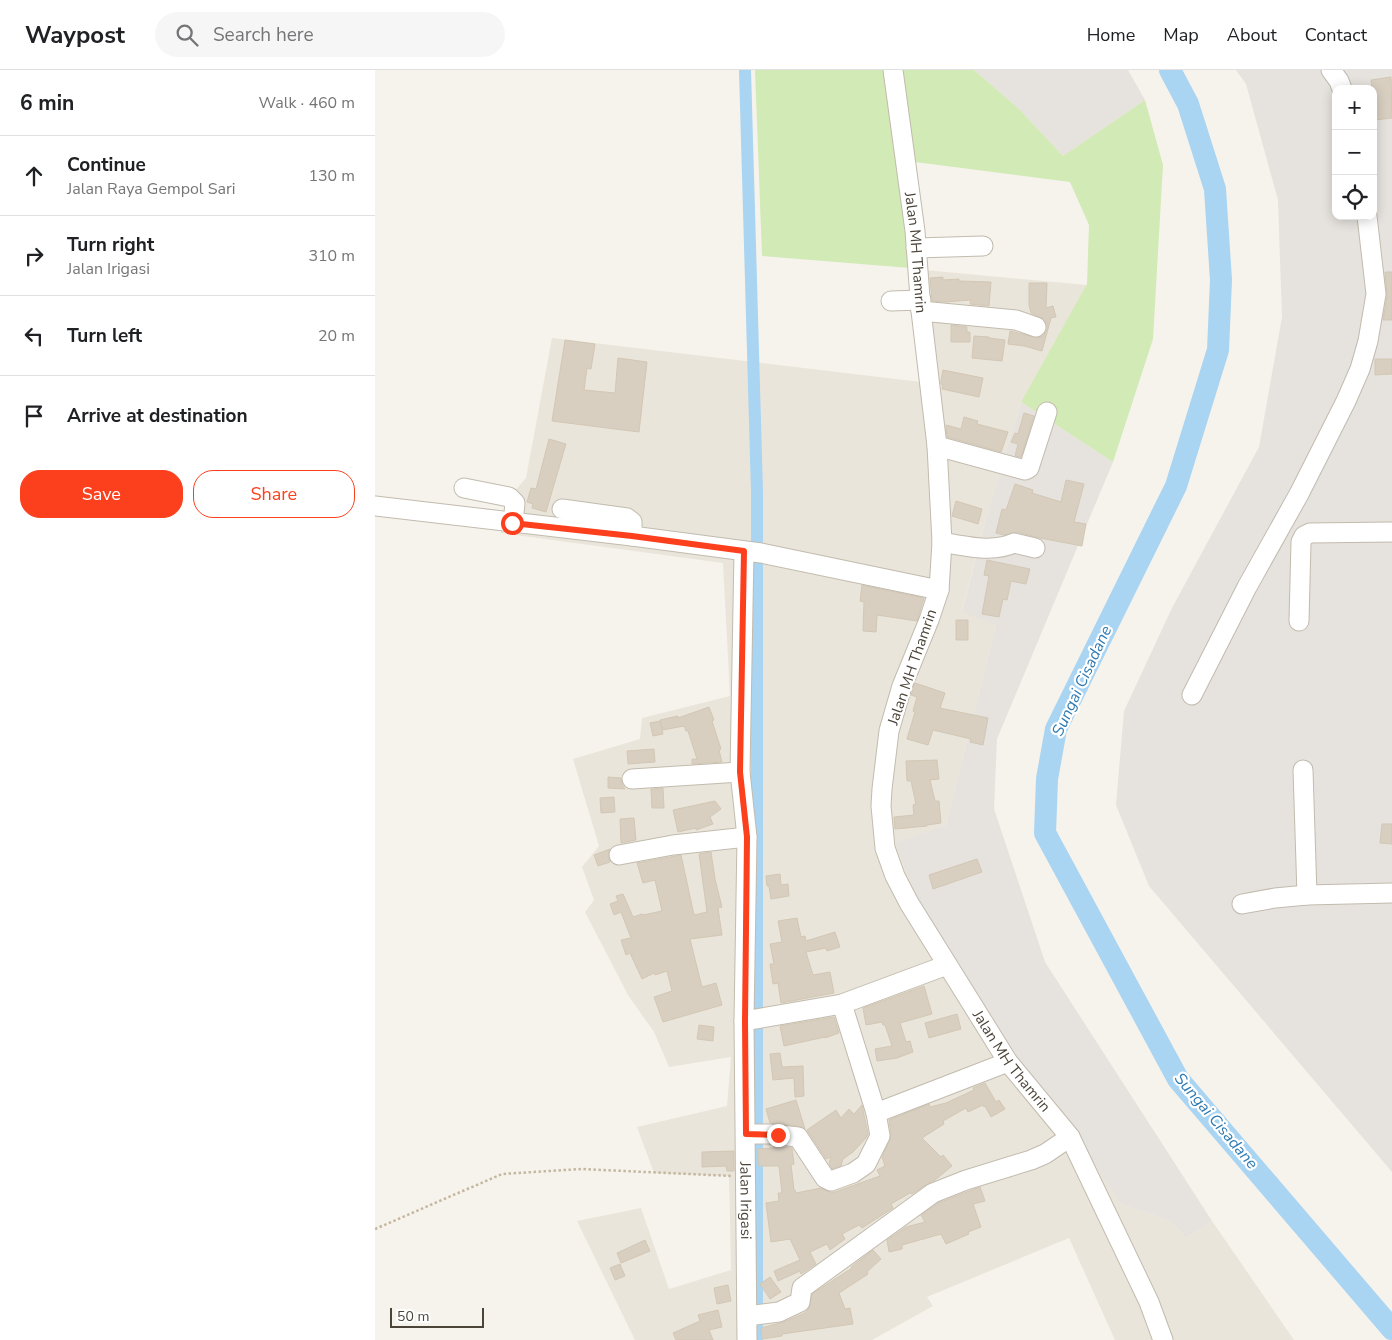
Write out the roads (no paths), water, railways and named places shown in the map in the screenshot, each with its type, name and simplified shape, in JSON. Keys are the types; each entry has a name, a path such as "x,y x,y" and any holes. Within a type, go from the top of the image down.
{"street":[{"name":"Jalan MH Thamrin","path":"893,70 915,231 921,306 937,446 942,542 939,590 903,686 889,731 881,806 885,848 895,876 909,903 1008,1062 1070,1137 1149,1302 1163,1340"},
{"path":"1192,695 1247,587 1299,494 1360,369 1384,293 1368,220"},
{"path":"916,248 983,246"},
{"path":"891,300 1016,320 1036,326"},
{"path":"937,446 1025,470 1029,468 1047,412"},
{"path":"464,488 509,497 515,503 512,523"},
{"path":"375,506 751,552 939,590"},
{"path":"562,509 627,518 632,522 632,536"},
{"path":"1299,621 1301,542 1304,536 1310,533 1392,532"},
{"path":"942,542 971,548 1007,547 1014,543 1035,548"},
{"name":"Jalan Irigasi","path":"747,1340 755,1315 745,1176 753,1134 747,837 740,772 751,552"},
{"path":"1303,770 1307,895"},
{"path":"633,780 740,772"},
{"path":"619,855 673,845 747,837"},
{"path":"1242,904 1307,895 1392,894"},
{"path":"751,1020 842,1004 947,965"},
{"path":"753,1134 798,1137 825,1178 831,1181 853,1173 866,1164 880,1136 875,1113 842,1004"},
{"path":"875,1113 1008,1062"},
{"path":"755,1315 779,1312 800,1302 802,1288 933,1193 966,1180 1031,1160 1045,1154 1070,1137"}],"waterway":[{"path":"745,70 757,492 757,1340"},
{"name":"Sungai Cisadane","path":"1170,70 1188,104 1215,189 1221,280 1218,350 1176,486 1056,729 1047,779 1045,833 1178,1079 1392,1329"}]}
